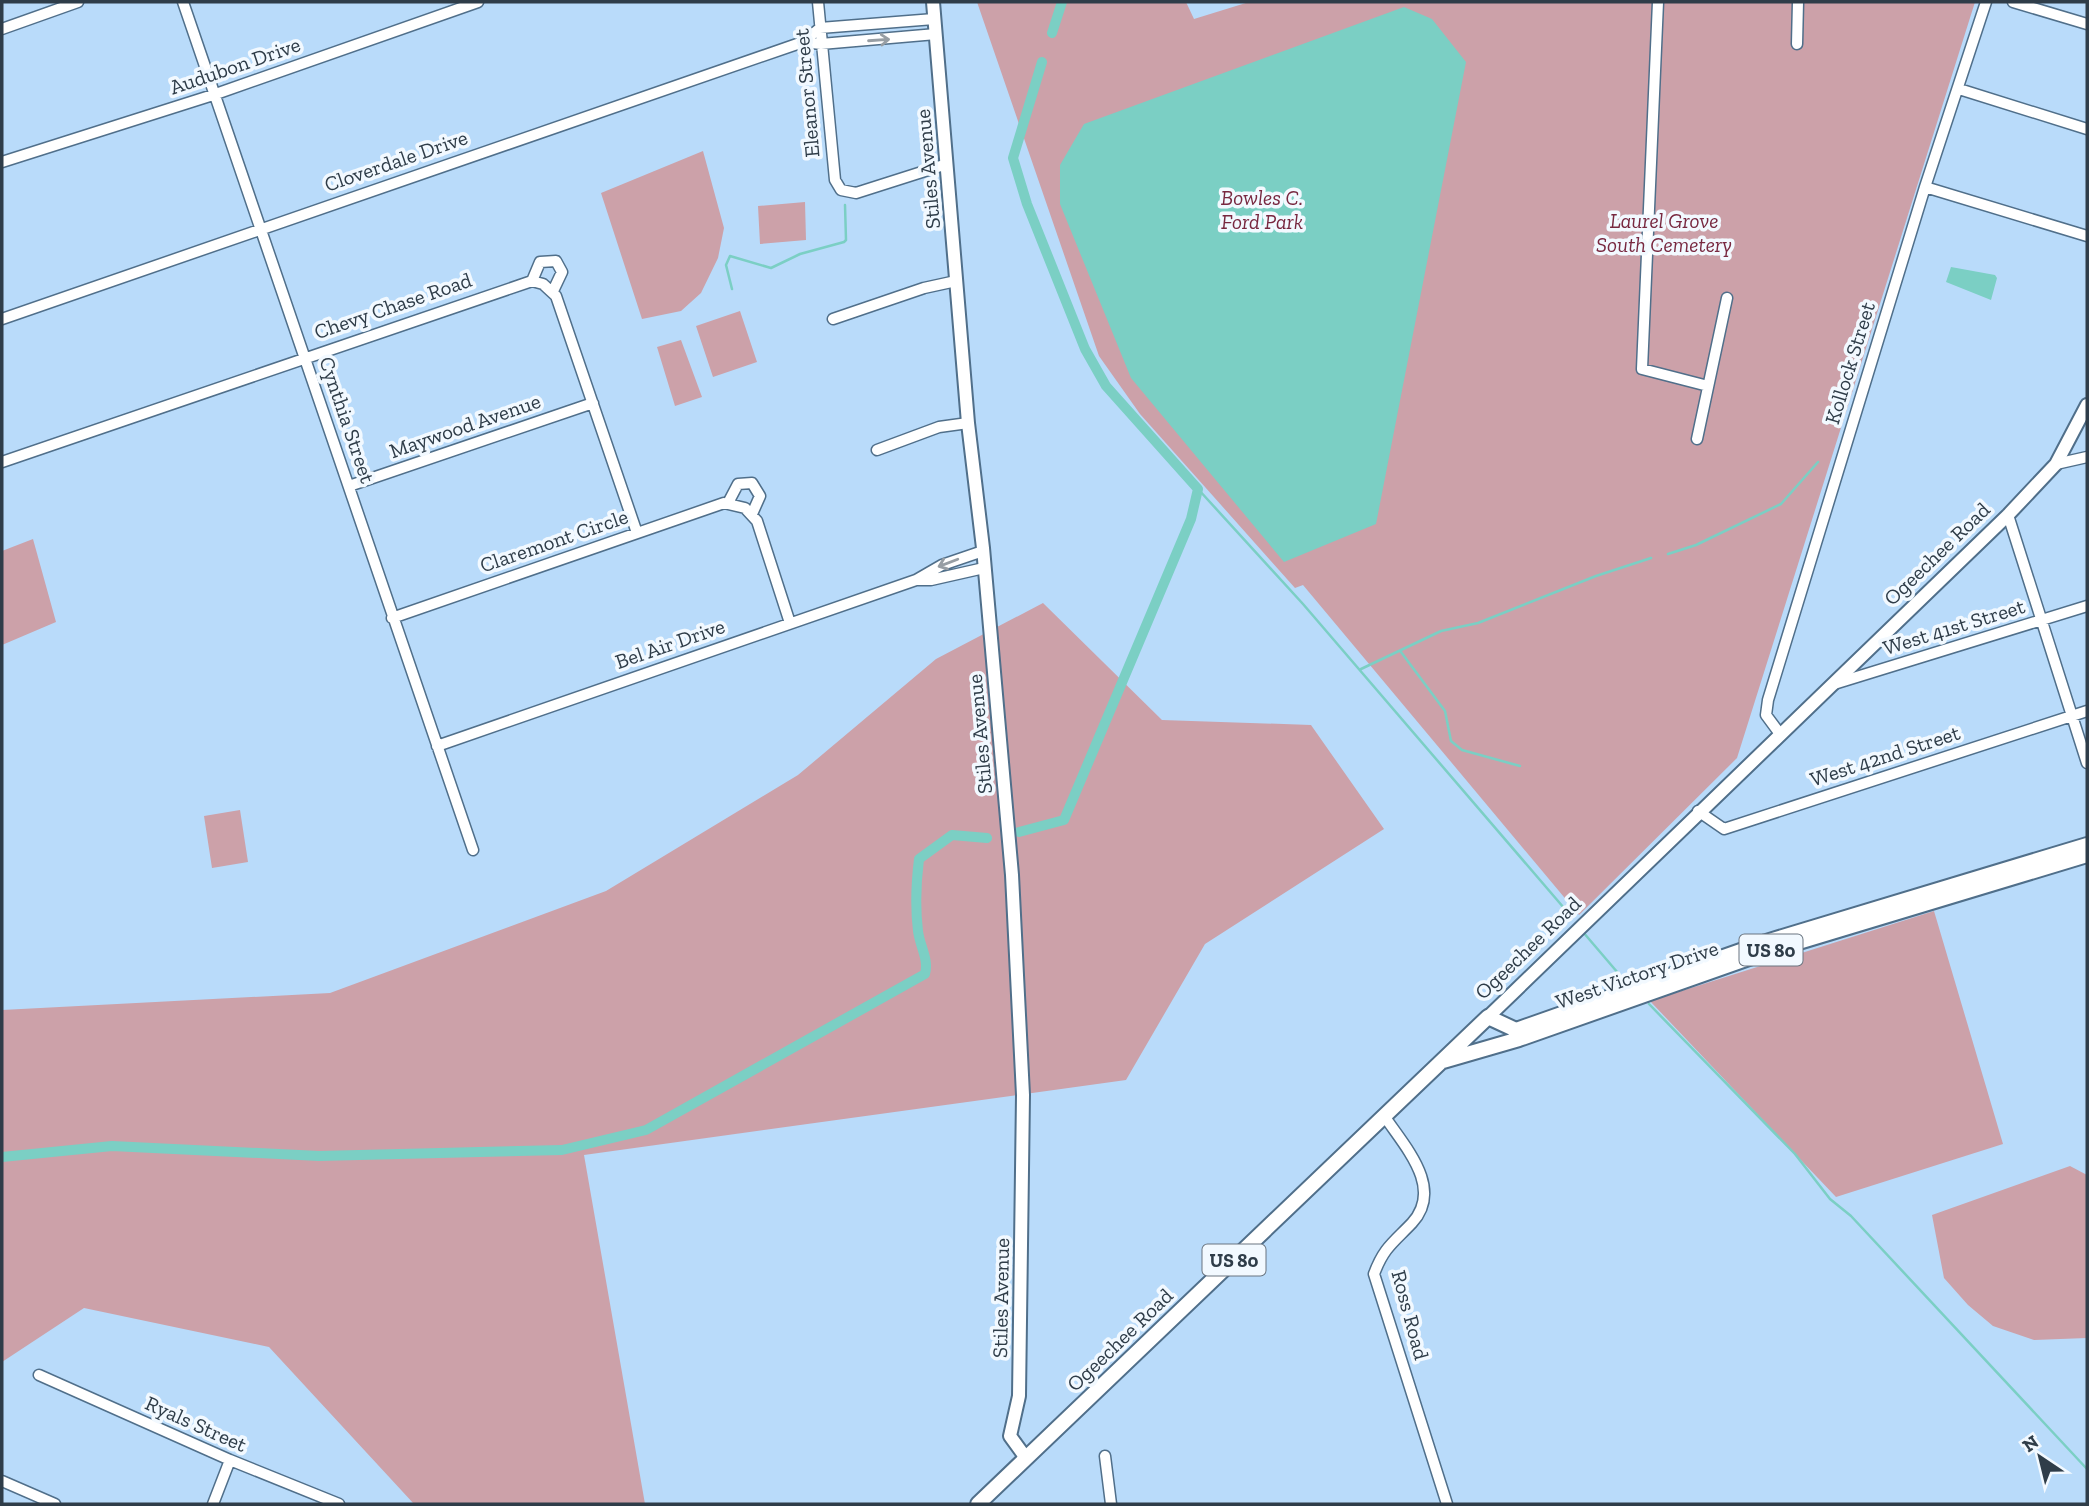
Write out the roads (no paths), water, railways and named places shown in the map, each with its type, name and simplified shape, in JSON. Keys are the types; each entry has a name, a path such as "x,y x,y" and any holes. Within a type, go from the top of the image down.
{"main road":[{"name":"West Victory Drive","path":"1488,1017 1516,1030 1766,942 2087,845"},
{"name":"West Victory Drive","path":"1441,1061 1519,1039 1769,951 2087,855"},
{"name":"Ogeechee Road","path":"978,1504 1488,1017"}],"street":[{"path":"2,29 78,2"},
{"name":"Cynthia Street","path":"183,2 473,850"},
{"name":"Audubon Drive","path":"2,163 214,95 478,2"},
{"name":"Eleanor Street","path":"818,2 835,180 841,190 856,193 947,164"},
{"name":"Stiles Avenue","path":"933,2 968,424 983,551 1012,875 1023,1095 1019,1396 1010,1436 1026,1458"},
{"path":"1658,2 1642,369 1708,386"},
{"path":"1797,44 1798,2"},
{"name":"Kollock Street","path":"1780,734 1766,715 1768,701 1925,187 1986,2"},
{"path":"2012,2 2087,24"},
{"path":"820,28 934,19"},
{"name":"Cloverdale Drive","path":"2,318 803,42 820,28"},
{"name":"Cloverdale Drive","path":"803,42 821,44 936,34"},
{"path":"1959,89 2087,129"},
{"path":"1925,187 2087,236"},
{"path":"553,291 562,272 556,261 540,262 532,281 553,291 637,533"},
{"name":"Chevy Chase Road","path":"2,462 305,356 532,281"},
{"path":"832,320 924,288 956,281"},
{"path":"1697,439 1727,298"},
{"name":"Maywood Avenue","path":"349,486 593,402"},
{"name":"Ogeechee Road","path":"1488,1017 1698,811 2008,515 2056,464 2087,405"},
{"path":"877,450 939,428 968,424"},
{"path":"2056,464 2087,457"},
{"name":"Claremont Circle","path":"392,618 712,505 728,503 738,484 752,483 760,496 752,514 764,541 790,623"},
{"path":"728,503 745,508 752,514"},
{"path":"2008,515 2087,763"},
{"name":"Bel Air Drive","path":"437,746 916,580 942,565 983,551"},
{"name":"Bel Air Drive","path":"916,580 931,580 984,568"},
{"name":"West 41st Street","path":"1832,684 2087,606"},
{"name":"West 42nd Street","path":"1698,811 1724,829 2087,711"},
{"name":"Ross Road","path":"1385,1117 1420,1172 1426,1199 1415,1220 1382,1251 1374,1274 1447,1504"},
{"name":"Ryals Street","path":"39,1375 230,1460 339,1504"},
{"path":"1105,1456 1111,1504"},
{"path":"213,1504 230,1460"},
{"path":"2,1481 55,1504"}],"waterway":[{"path":"1052,33 1062,2"},
{"path":"1019,832 1064,820 1191,519 1198,489 1106,386 1085,349 1027,204 1013,158 1042,62"},
{"path":"732,289 726,265 730,256 771,268 800,254 844,242 845,205"},
{"path":"1668,554 1696,545 1781,504 1818,462"},
{"path":"1198,489 1303,604 1570,915"},
{"path":"1361,669 1441,631 1478,623 1596,576 1651,558"},
{"path":"1401,652 1445,711 1451,741 1462,750 1520,766"},
{"path":"2,1157 112,1146 319,1156 562,1150 646,1130 925,974 926,963 916,913 919,859 952,835 987,838"},
{"path":"1583,932 1624,980"},
{"path":"1649,1004 1795,1154 1830,1199 1851,1216 2087,1469"}],"park label":[{"name":"Bowles C. Ford Park","path":"1262,210"},
{"name":"Laurel Grove South Cemetery","path":"1664,233"}]}
